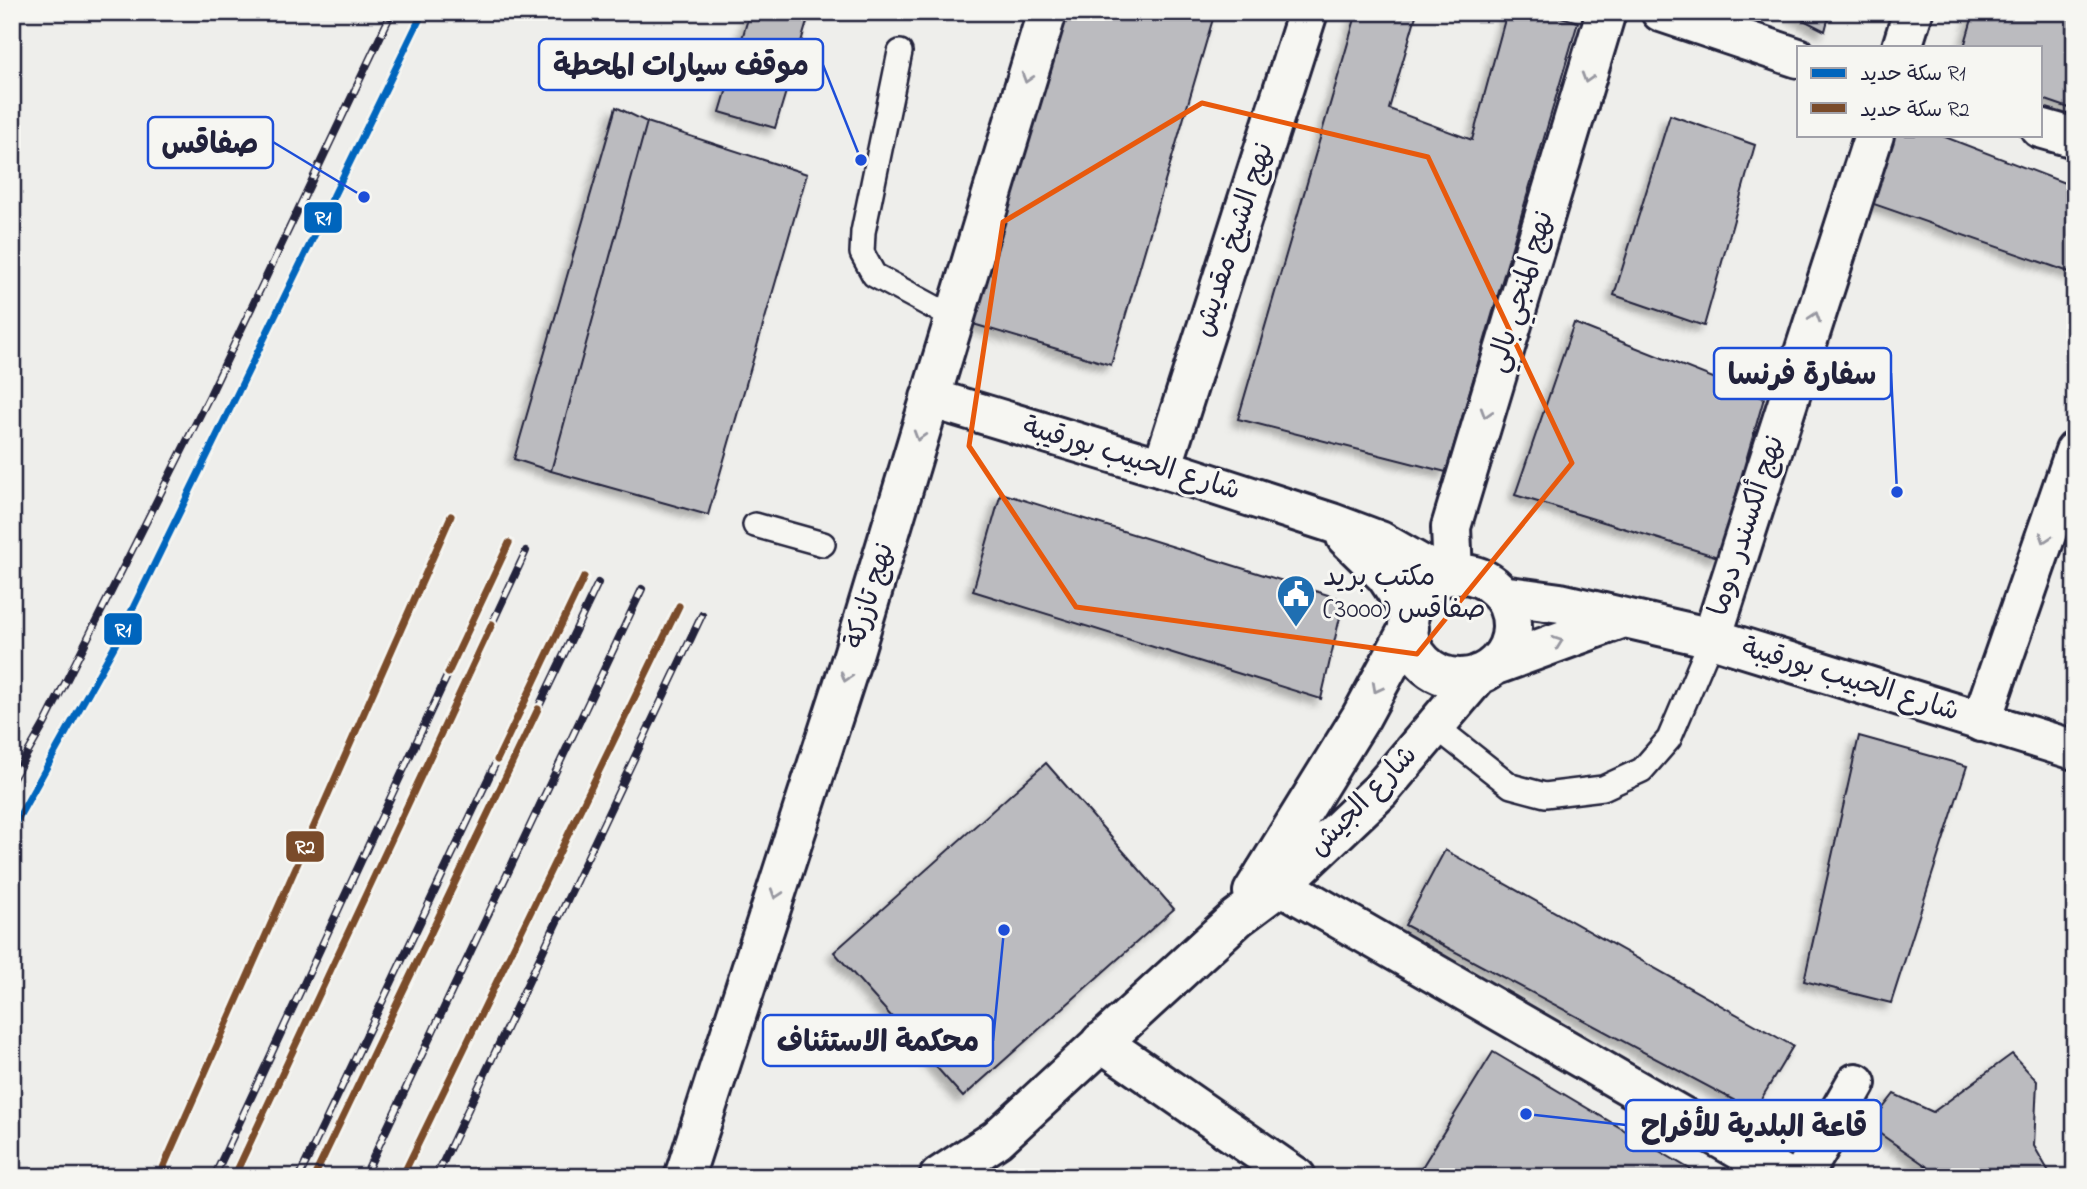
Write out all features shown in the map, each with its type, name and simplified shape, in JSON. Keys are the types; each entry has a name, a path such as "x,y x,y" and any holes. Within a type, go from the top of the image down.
{"street":[{"name":"نهج تازركة","path":"684,1177 853,655 1046,12"},
{"name":"نهج الشيخ مقديش","path":"1162,468 1308,12"},
{"name":"نهج المنجي بالي","path":"1448,575 1451,527 1606,12"},
{"path":"1661,12 1797,58"},
{"path":"1902,46 1913,12"},
{"path":"2042,129 2075,138"},
{"name":"نهج ألكسندر دوما","path":"1712,638 1874,136"},
{"name":"شارع الحبيب بورقيبة","path":"930,398 1332,523 1380,541 1448,575"},
{"path":"1981,722 2075,451"},
{"name":"شارع الحبيب بورقيبة","path":"1332,523 1386,576 1409,620"},
{"path":"1486,670 1504,654 1510,639 1512,624 1509,608 1502,595 1492,585 1467,574 1448,575 1429,584 1417,597 1409,620 1411,644 1420,659 1432,670 1447,676 1463,678 1486,670 1624,618"},
{"name":"شارع الحبيب بورقيبة","path":"1502,595 1560,603 1712,638 2075,750"},
{"name":"شارع الجيش","path":"1273,879 1361,717 1409,620"},
{"name":"شارع الجيش","path":"939,1177 997,1139 1237,918 1273,879 1380,791 1486,670"},
{"path":"1273,879 1787,1177"},
{"path":"1101,1042 1297,1177"},
{"path":"1802,1177 1856,1083"},
{"path":"707,1107 707,1156 711,1177"},
{"name":"شارع الجيش","path":"975,1177 997,1139"}],"lane":[{"path":"900,51 863,232 862,253 874,275 954,318"},
{"path":"755,525 823,544"},
{"path":"1435,726 1511,786 1545,795 1603,788 1642,770 1669,739 1712,638"}],"highlighted area":[{"path":"1202,103 1428,157 1572,463 1417,654 1076,607 969,446 1003,222"}],"building":[{"path":"750,12 810,12 775,128 720,112"},
{"path":"1050,12 1215,12 1111,365 963,321"},
{"path":"1357,12 1417,12 1389,109 1472,140 1507,12 1544,12 1578,22 1446,472 1238,419"},
{"path":"1788,12 1830,12 1825,31"},
{"path":"1974,12 2075,12 2075,110 2042,99 2042,46 1964,46"},
{"path":"616,107 647,122 551,471 514,459"},
{"path":"1670,115 1755,145 1704,326 1614,295"},
{"path":"647,122 807,174 708,515 551,471"},
{"path":"1894,136 1943,136 2075,187 2075,274 1868,202"},
{"path":"1574,323 1764,398 1718,557 1515,495"},
{"path":"1001,493 1344,600 1321,699 973,591"},
{"path":"1859,736 1967,766 1891,1003 1804,981"},
{"path":"1046,763 1174,909 963,1097 834,952"},
{"path":"1445,850 1793,1046 1754,1111 1405,925"},
{"path":"1493,1052 1703,1177 1416,1177"},
{"path":"2012,1054 2037,1081 2034,1146 2052,1177 1942,1177 1869,1126 1894,1094 1933,1112"}],"railway":[{"path":"12,780 45,723 210,395 392,12"},
{"path":"159,1177 451,516"},
{"path":"214,1177 509,543"},
{"path":"234,1177 526,551"},
{"path":"299,1177 584,577"},
{"path":"314,1177 598,583"},
{"path":"364,1177 642,589"},
{"path":"402,1177 679,606"},
{"path":"436,1177 702,615"}],"rail line":[{"name":"R1","path":"12,829 115,645 423,12"},
{"name":"R2","path":"159,1177 451,516"},
{"name":"R2","path":"448,673 509,543"},
{"name":"R2","path":"497,760 584,577"},
{"name":"R2","path":"402,1177 679,606"},
{"name":"R2","path":"234,1177 492,624"},
{"name":"R2","path":"314,1177 538,709"}],"place":[{"name":"موقف سيارات المحطة","path":"861,160"},
{"name":"صفاقس","path":"364,197"},
{"name":"سفارة فرنسا","path":"1897,492"},
{"name":"مكتب بريد صفاقس (3000)","path":"1296,628"},
{"name":"محكمة الاستئناف","path":"1004,930"},
{"name":"قاعة البلدية للأفراح","path":"1526,1114"}]}
